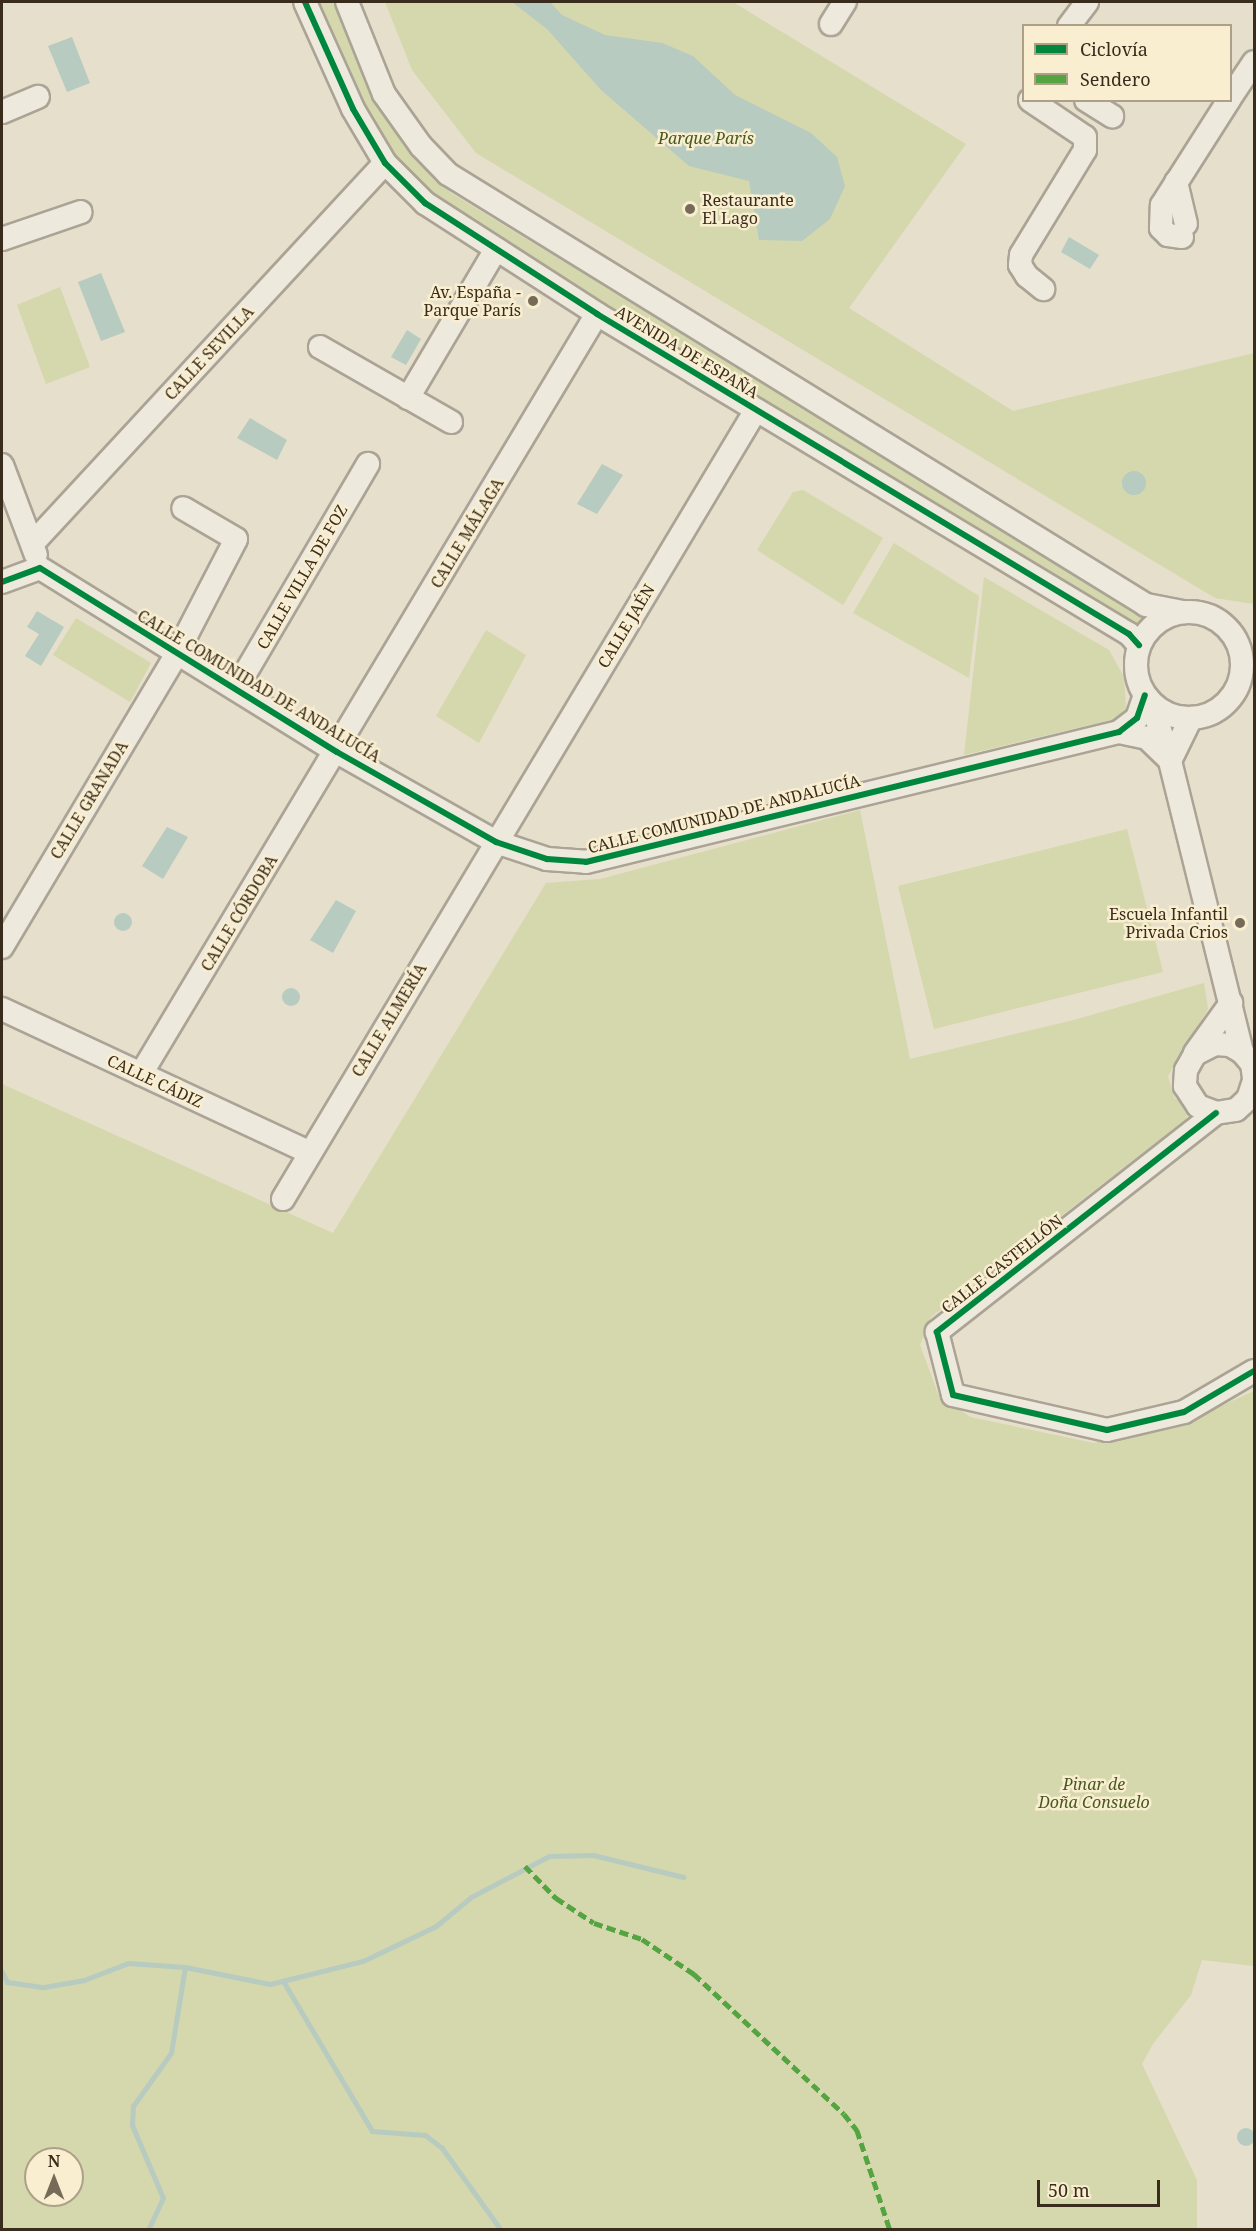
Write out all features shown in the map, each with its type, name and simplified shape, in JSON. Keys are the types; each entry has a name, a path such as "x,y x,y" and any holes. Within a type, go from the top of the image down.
{"street":[{"name":"AVENIDA DE ESPAÑA","path":"305,2 352,109 385,163 425,202 597,314 1129,634 1139,645"},
{"name":"AVENIDA DE ESPAÑA","path":"346,2 384,94 421,146 448,174 1146,605 1182,612"},
{"path":"831,24 845,2"},
{"path":"1070,24 1087,2"},
{"path":"1232,96 1254,62"},
{"path":"2,112 38,97"},
{"path":"1033,102 1085,137 1085,150 1021,255 1020,265 1027,276 1043,289"},
{"path":"1089,102 1112,116"},
{"path":"1184,230 1168,235 1161,228 1159,216 1176,182 1228,102"},
{"name":"CALLE SEVILLA","path":"33,543 385,163"},
{"path":"2,240 81,212"},
{"path":"408,398 496,249"},
{"name":"CALLE MÁLAGA","path":"336,752 597,314"},
{"path":"320,347 451,422"},
{"name":"CALLE JAÉN","path":"496,842 756,410"},
{"name":"CALLE VILLA DE FOZ","path":"237,689 368,464"},
{"path":"2,465 33,543 40,568 2,582"},
{"name":"CALLE GRANADA","path":"2,946 177,652 237,539 183,508"},
{"name":"CALLE COMUNIDAD DE ANDALUCÍA","path":"40,568 336,752 496,842 547,859 586,862 1119,732 1147,738 1170,761"},
{"path":"1148,699 1163,711 1191,718 1222,707 1244,694 1243,665 1247,650 1218,620 1201,613 1182,612 1164,618 1149,629 1139,645 1136,663 1148,699 1170,761 1231,1003 1242,1052 1252,1064 1254,1080 1248,1099 1236,1110 1216,1113 1198,1106 1185,1086 1186,1070 1231,1003"},
{"path":"1119,732 1137,718 1148,699"},
{"path":"1170,761 1191,718"},
{"name":"CALLE CÓRDOBA","path":"141,1074 336,752"},
{"name":"CALLE ALMERÍA","path":"283,1199 496,842"},
{"name":"CALLE CÁDIZ","path":"2,1009 309,1152"},
{"path":"1195,1054 1215,1044 1242,1052"},
{"name":"CALLE CASTELLÓN","path":"1216,1113 937,1332 953,1395 1107,1430 1184,1412 1254,1371"}],"green space":[{"path":"319,2 336,2 376,102 401,141 451,193 1153,620 1143,633 442,204 389,150 361,105"},
{"name":"Parque París","path":"385,2 733,2 966,144 849,308 1013,411 1254,353 1254,604 1215,598 476,153 412,70"},
{"path":"60,287 90,367 46,384 17,305"},
{"path":"803,490 883,538 843,605 757,550 793,492"},
{"path":"894,543 979,596 969,678 853,613"},
{"path":"984,577 1109,650 1124,677 1126,708 1115,719 964,755"},
{"path":"76,618 151,663 130,702 53,655"},
{"path":"486,630 526,655 479,743 436,716"},
{"name":"Pinar de Doña Consuelo","path":"860,810 910,1059 1070,1021 1204,983 1208,1009 1168,1076 1174,1097 1189,1109 1186,1119 931,1317 920,1345 938,1394 970,1417 1094,1443 1201,1415 1254,1391 1254,1966 1202,1960 1191,1995 1153,2044 1142,2064 1197,2180 1197,2229 2,2230 2,1084 333,1233 546,883 600,879"},
{"path":"1127,829 1163,972 934,1029 898,886"}],"shaded area":[{"path":"512,2 550,2 562,15 605,35 662,43 693,56 735,95 811,133 837,157 845,186 830,219 802,241 759,240 749,181 689,166 601,90 547,29"},
{"path":"72,37 90,83 67,92 48,46"},
{"path":"1069,237 1099,255 1090,269 1061,252"},
{"path":"101,273 125,332 101,341 78,282"},
{"path":"407,330 421,339 406,365 391,357"},
{"path":"250,418 287,440 277,460 237,438"},
{"path":"602,464 623,475 597,514 577,504"},
{"path":"1134,471 1142,475 1146,483 1142,491 1134,495 1126,491 1122,483 1126,475"},
{"path":"37,611 64,627 41,666 25,656 39,634 27,627"},
{"path":"167,827 188,837 163,879 142,866"},
{"path":"336,900 356,911 333,953 310,940"},
{"path":"123,913 129,916 132,922 129,928 123,931 117,928 114,922 117,916"},
{"path":"287,988 295,988 300,993 298,1004 287,1006 282,1001 282,993"},
{"path":"1246,2128 1252,2131 1255,2137 1252,2143 1246,2146 1240,2143 1237,2137 1240,2131"}],"waterway":[{"path":"2,1972 7,1982 44,1987 84,1980 128,1963 185,1967 270,1984 363,1961 436,1926 471,1897 549,1856 593,1855 683,1877"},
{"path":"148,2230 163,2198 132,2125 133,2106 171,2053 185,1967"},
{"path":"283,1981 372,2131 425,2135 442,2148 501,2230"}],"marked path":[{"path":"525,1866 556,1898 594,1923 642,1939 694,1974 844,2114 857,2130 890,2230"}],"cycle path":[{"path":"305,2 353,109 385,163 425,203 597,314 1129,634 1139,645"},
{"path":"2,582 40,568 337,752 496,842 547,859 586,862 1119,732 1137,718 1145,695"},
{"path":"1216,1113 937,1332 953,1395 1107,1430 1184,1412 1254,1371"}],"place":[{"name":"Restaurante El Lago","path":"690,209"},
{"name":"Av. España - Parque París","path":"533,301"},
{"name":"Escuela Infantil Privada Crios","path":"1240,923"}]}
